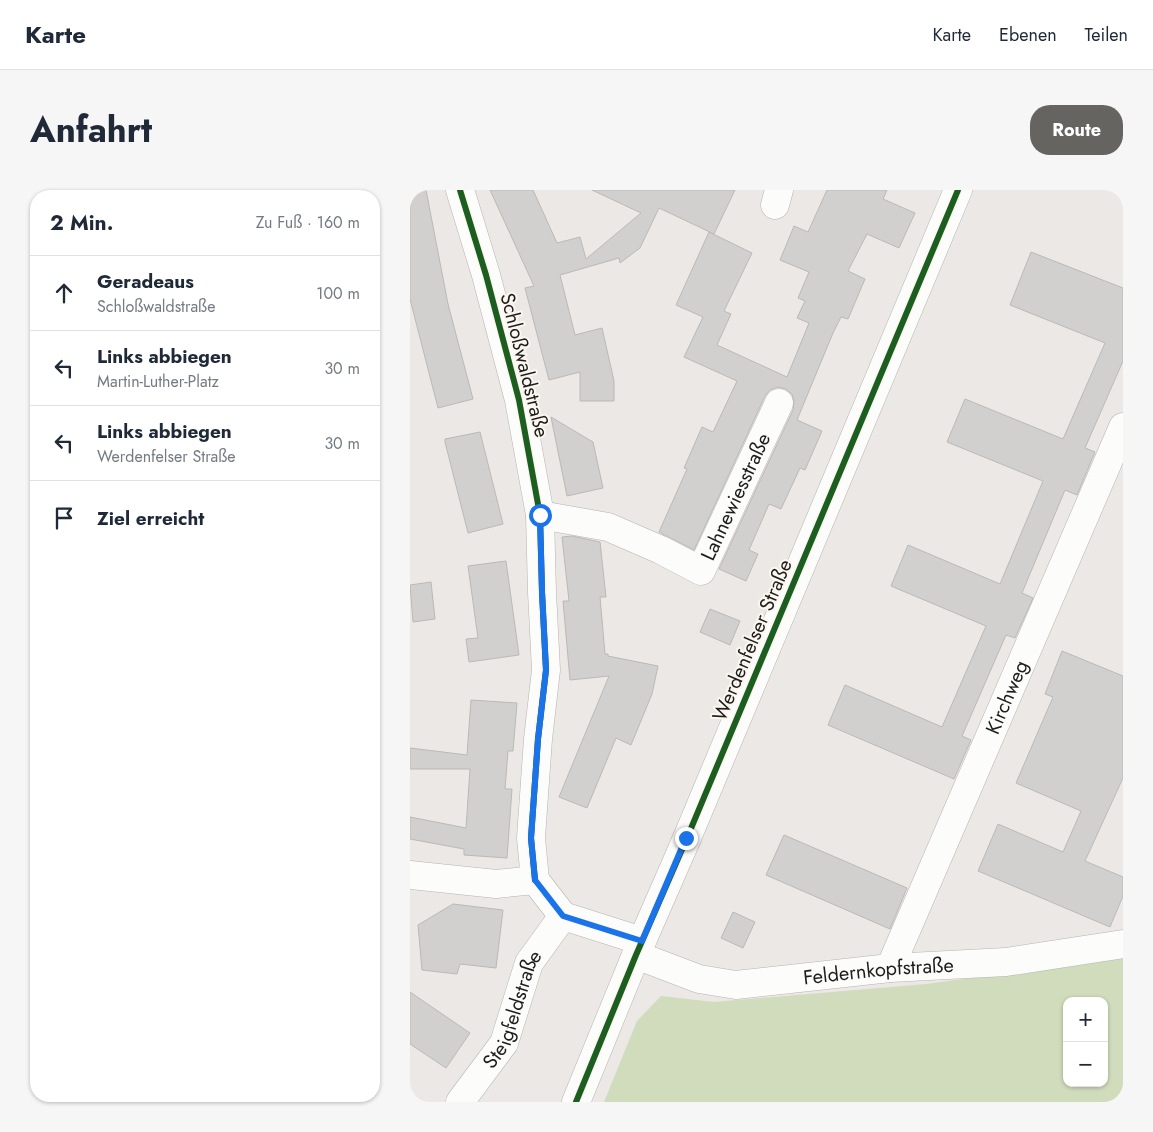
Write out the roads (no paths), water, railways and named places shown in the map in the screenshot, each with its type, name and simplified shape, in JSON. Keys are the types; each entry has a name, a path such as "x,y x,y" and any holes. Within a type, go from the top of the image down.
{"street":[{"name":"Schloßwaldstraße","path":"460,190 486,276 519,400 540,515 546,670 538,739 531,838 535,880"},
{"name":"Werdenfelser Straße","path":"576,1102 958,190"},
{"name":"Lahnewiesstraße","path":"540,515 608,527 661,550 700,571 779,403"},
{"name":"Kirchweg","path":"890,968 1123,427"},
{"path":"410,875 496,884 535,880 563,916"},
{"name":"Feldernkopfstraße","path":"563,916 639,948 700,979 736,984 890,968 1006,962 1123,944"},
{"name":"Steigfeldstraße","path":"460,1102 504,1043 529,963 563,916"}]}
